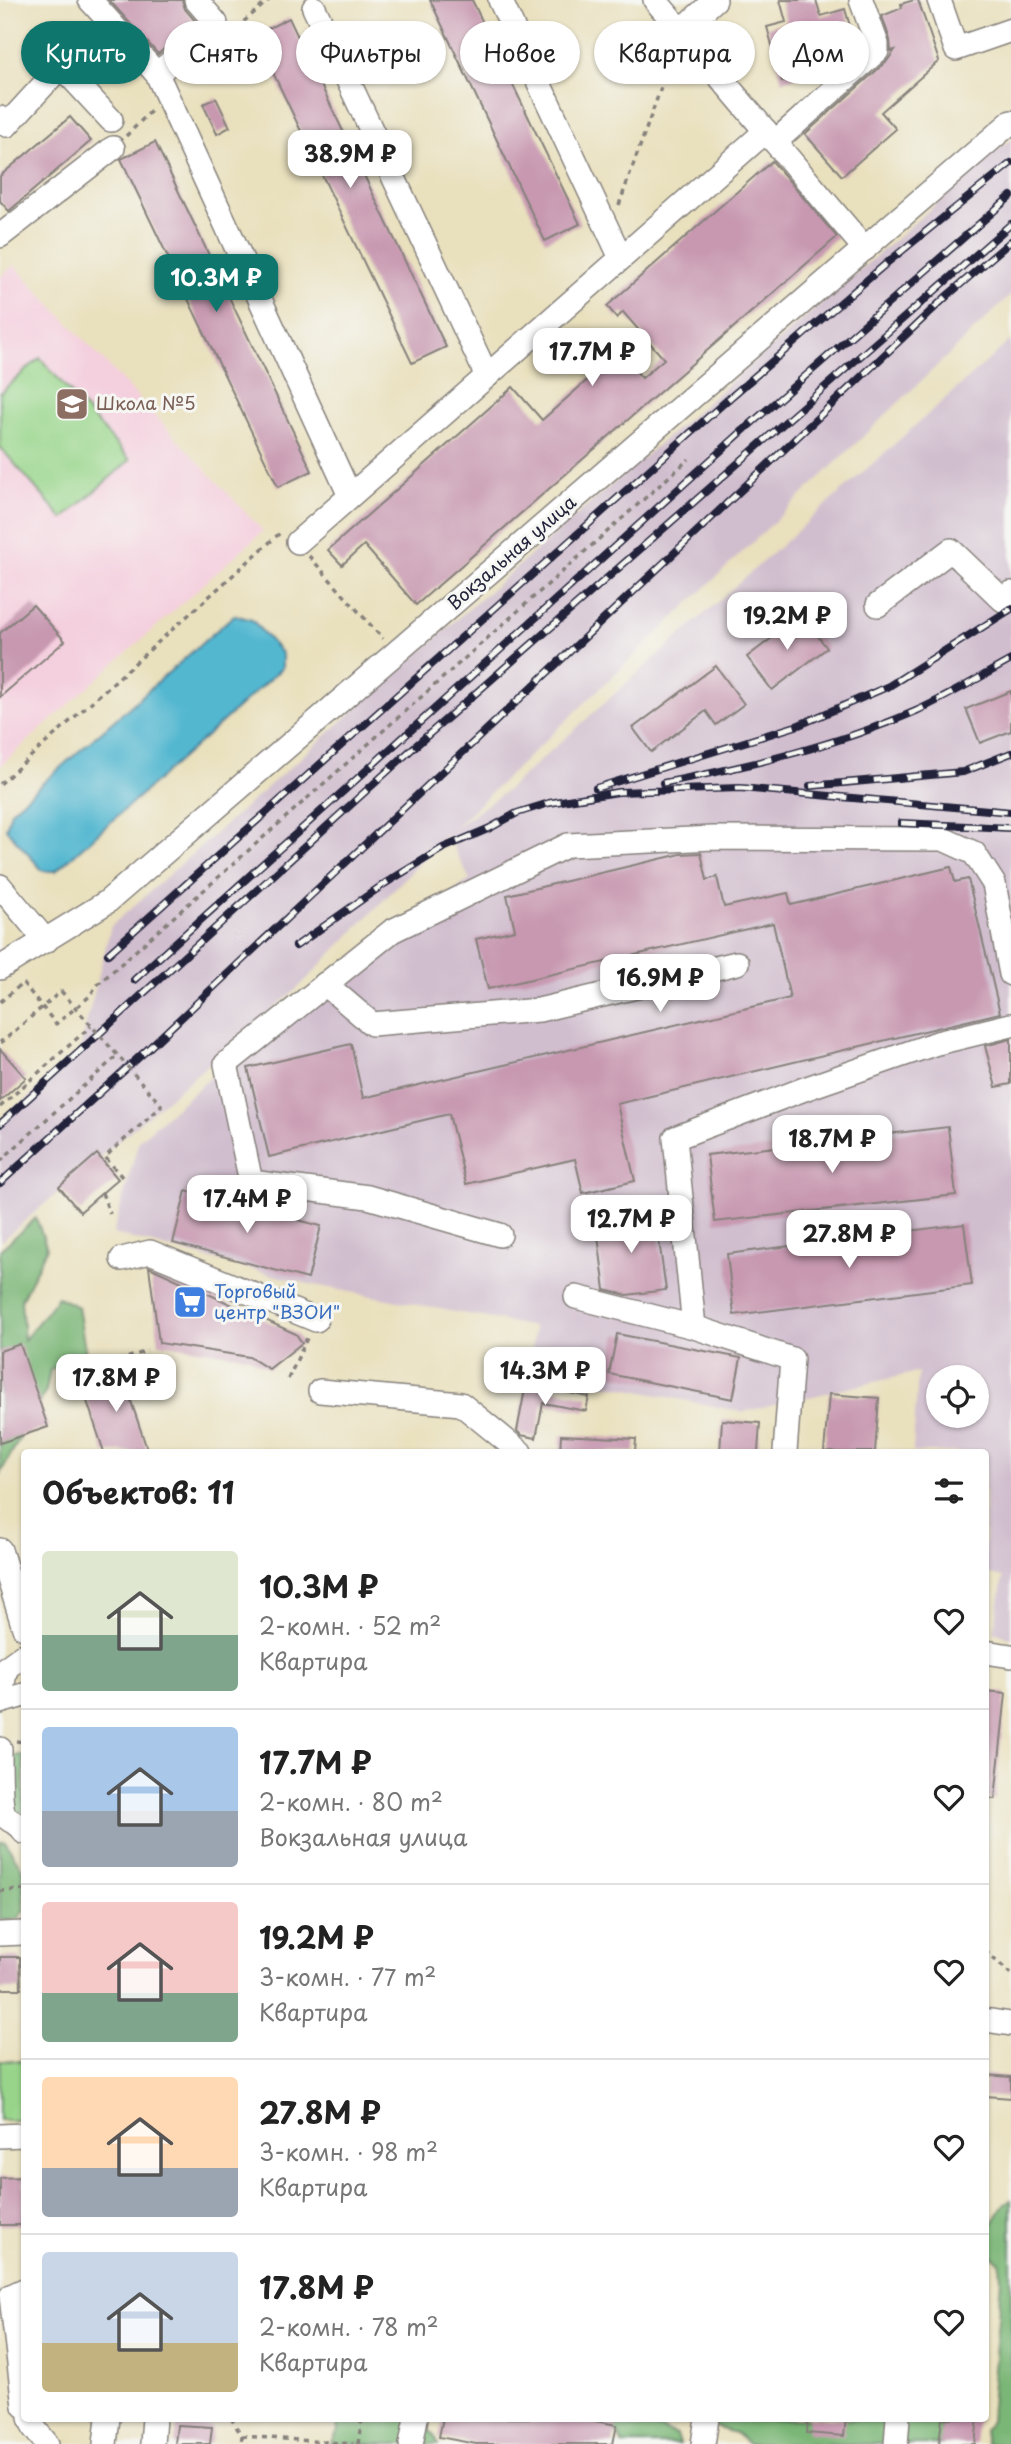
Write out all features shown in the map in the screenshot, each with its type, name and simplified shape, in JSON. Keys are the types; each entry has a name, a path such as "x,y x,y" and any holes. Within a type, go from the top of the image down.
{"street":[{"path":"90,0 157,74 350,496"},
{"path":"157,74 216,23 196,0"},
{"path":"500,0 621,258"},
{"path":"655,0 674,21"},
{"path":"692,21 715,0"},
{"path":"298,542 621,258 877,51 861,0"},
{"path":"939,0 956,49 1011,30"},
{"path":"313,8 486,376"},
{"path":"0,118 7,125 61,66 111,120"},
{"path":"727,84 864,249"},
{"name":"Вокзальная улица","path":"0,968 107,902 1011,122"},
{"path":"0,236 113,148"},
{"path":"878,605 951,550 1003,600 1011,593"},
{"path":"500,1235 368,1197 251,1182 226,1064 392,930 568,845 713,838 943,839 974,853 994,884 1011,974"},
{"path":"0,886 46,941"},
{"path":"325,984 372,1024 539,1010 737,963"},
{"path":"694,1327 675,1138 937,1043 1011,1025"},
{"path":"122,1259 150,1252 316,1320"},
{"path":"576,1297 694,1327 792,1359 785,1449"},
{"path":"320,1391 461,1404 516,1449"},
{"path":"0,1550 21,1618"},
{"path":"989,1652 1011,1656"},
{"path":"10,1665 0,1700 21,1696"},
{"path":"0,1749 1,1810 8,1819 21,1826"},
{"path":"0,1934 21,1933"},
{"path":"989,2021 1011,2024"},
{"path":"0,2136 21,2135"},
{"path":"12,2292 21,2378"},
{"path":"32,2422 47,2444"},
{"path":"105,2444 108,2422"},
{"path":"152,2444 154,2422"},
{"path":"411,2444 415,2422"},
{"path":"703,2444 706,2422"},
{"path":"896,2444 898,2422"}],"path":[{"path":"609,233 663,84"},
{"path":"0,1002 23,984 56,1024 689,458"},
{"path":"0,784 282,531 298,542 390,647"},
{"path":"0,1040 2,1042 61,991 162,1106"},
{"path":"1,1104 91,1026 162,1106"},
{"path":"0,1161 117,1056"},
{"path":"102,1161 162,1106"},
{"path":"122,1177 106,1157 162,1106"},
{"path":"102,1193 110,1214"},
{"path":"288,1379 316,1320"},
{"path":"137,1363 109,1364 147,1351"},
{"path":"0,1891 21,1890"},
{"path":"989,1955 1011,1975"},
{"path":"233,2422 242,2436 242,2444"},
{"path":"242,2436 356,2444 361,2422"}],"shaded area":[{"path":"1011,139 1011,295 453,829 507,790 1011,340 1011,1638 994,1632 1003,1577 989,1574 989,1449 913,1449 918,1372 743,1412 609,1385 530,1375 534,1327 309,1284 113,1234 139,1140 361,951 470,880 447,835 299,987 0,1242 0,1123 79,1053 111,926 464,613"},
{"name":"Школа №5","path":"14,265 263,531 0,766 0,277"}],"green space":[{"path":"40,358 130,460 63,519 0,447 0,393"},
{"path":"36,1218 47,1248 21,1300 24,1340 58,1297 78,1307 86,1355 50,1370 46,1391 0,1474 0,1250"},
{"path":"21,1755 21,1812 9,1812 4,1761"},
{"path":"5,1841 21,1867 21,1914 17,1919 0,1919 0,1842"},
{"path":"0,2061 21,2061 21,2120 0,2120"},
{"path":"1011,2200 1011,2444 986,2444 984,2431 990,2421 1001,2279 1000,2263 989,2253 989,2223 993,2223 1004,2205"},
{"path":"337,2422 419,2422 433,2434 439,2444 331,2444 338,2431"},
{"path":"608,2422 659,2422 658,2428 677,2435 680,2444 622,2444"},
{"path":"696,2422 940,2422 942,2444 749,2444 735,2433"}],"water":[{"path":"234,615 252,620 282,654 282,668 56,871 43,871 6,829 11,811"}],"building":[{"path":"109,0 182,0 185,9 195,21 164,21 164,49 158,54 150,45 150,21 128,21"},
{"path":"430,0 472,0 482,21 460,21 460,63 446,34 446,21 440,21"},
{"path":"780,0 816,0 821,16 845,9 849,21 786,21"},
{"path":"918,0 939,61 881,112 896,129 842,176 805,134 861,84 869,84 869,77 887,61 895,50 891,51 882,16 902,8 901,4"},
{"path":"289,18 296,33 296,84 320,84 446,347 412,363 278,84 282,84 282,22"},
{"path":"470,84 512,84 580,224 545,241"},
{"path":"216,98 230,127 217,134 203,104"},
{"path":"70,117 91,141 9,211 0,201 0,176"},
{"path":"155,142 312,471 278,487 121,159"},
{"path":"772,161 837,237 416,605 364,545 342,565 328,550 513,387 542,420 619,352 642,378 664,359 623,312 617,318 607,306"},
{"path":"33,605 65,641 0,697 0,633"},
{"path":"802,615 827,648 772,690 747,657"},
{"path":"716,666 744,704 716,725 706,711 651,752 633,728"},
{"path":"1011,691 1011,731 980,743 966,709"},
{"path":"701,853 707,880 717,877 724,907 788,893 791,905 951,867 955,882 968,879 1000,1013 617,1104 635,1181 583,1193 575,1159 466,1184 449,1114 269,1157 248,1068 351,1044 363,1098 790,998 773,923 488,989 476,939 515,930 507,895 681,854"},
{"path":"1011,1039 1011,1084 996,1087 985,1046"},
{"path":"0,1049 26,1078 0,1101"},
{"path":"948,1127 956,1195 715,1222 707,1155"},
{"path":"97,1154 118,1179 80,1212 59,1187"},
{"path":"186,1191 321,1226 308,1279 173,1243"},
{"path":"655,1212 666,1290 627,1295 605,1290 596,1221"},
{"path":"964,1224 972,1285 734,1315 727,1254"},
{"name":"Торговый центр \"ВЗОИ\"","path":"149,1267 296,1334 302,1343 269,1369 249,1357 159,1343"},
{"path":"617,1334 741,1358 733,1399 609,1374"},
{"path":"20,1344 48,1427 0,1443 0,1351"},
{"path":"137,1371 142,1387 128,1392 147,1449 103,1449 83,1389"},
{"path":"526,1384 589,1397 586,1411 543,1403 536,1438 521,1435 517,1431"},
{"path":"829,1394 879,1398 875,1449 824,1449"},
{"path":"722,1420 760,1423 758,1449 720,1449"},
{"path":"561,1435 636,1439 635,1449 560,1449"},
{"path":"989,1691 1006,1693 995,1799 989,1798"},
{"path":"0,1957 20,1957 21,1989 0,1989"},
{"path":"989,2075 1011,2077 1011,2098 989,2096"},
{"path":"21,2177 21,2225 0,2225 0,2178"},
{"path":"442,2422 601,2422 617,2425 613,2444 476,2444 439,2437"},
{"path":"808,2422 846,2422 844,2436 807,2433"},
{"path":"942,2422 978,2422 975,2444 939,2444"},
{"path":"177,2425 212,2427 210,2444 175,2444"}],"railway":[{"path":"108,954 725,402 888,262 1011,163"},
{"path":"134,980 746,428 1011,196"},
{"path":"0,1124 412,749 1011,224"},
{"path":"0,1183 149,1048 948,295 1011,241"},
{"path":"596,788 799,725 889,686 1011,609"},
{"path":"663,783 759,762 854,735 916,711 1011,660"},
{"path":"810,786 963,772 1011,753"},
{"path":"296,946 384,884 443,848 517,813 549,803 618,792 740,788 1011,812"},
{"path":"901,823 1011,828"}],"place":[{"name":"Школа №5","path":"72,404"},
{"name":"Торговый центр \"ВЗОИ\"","path":"190,1302"}]}
